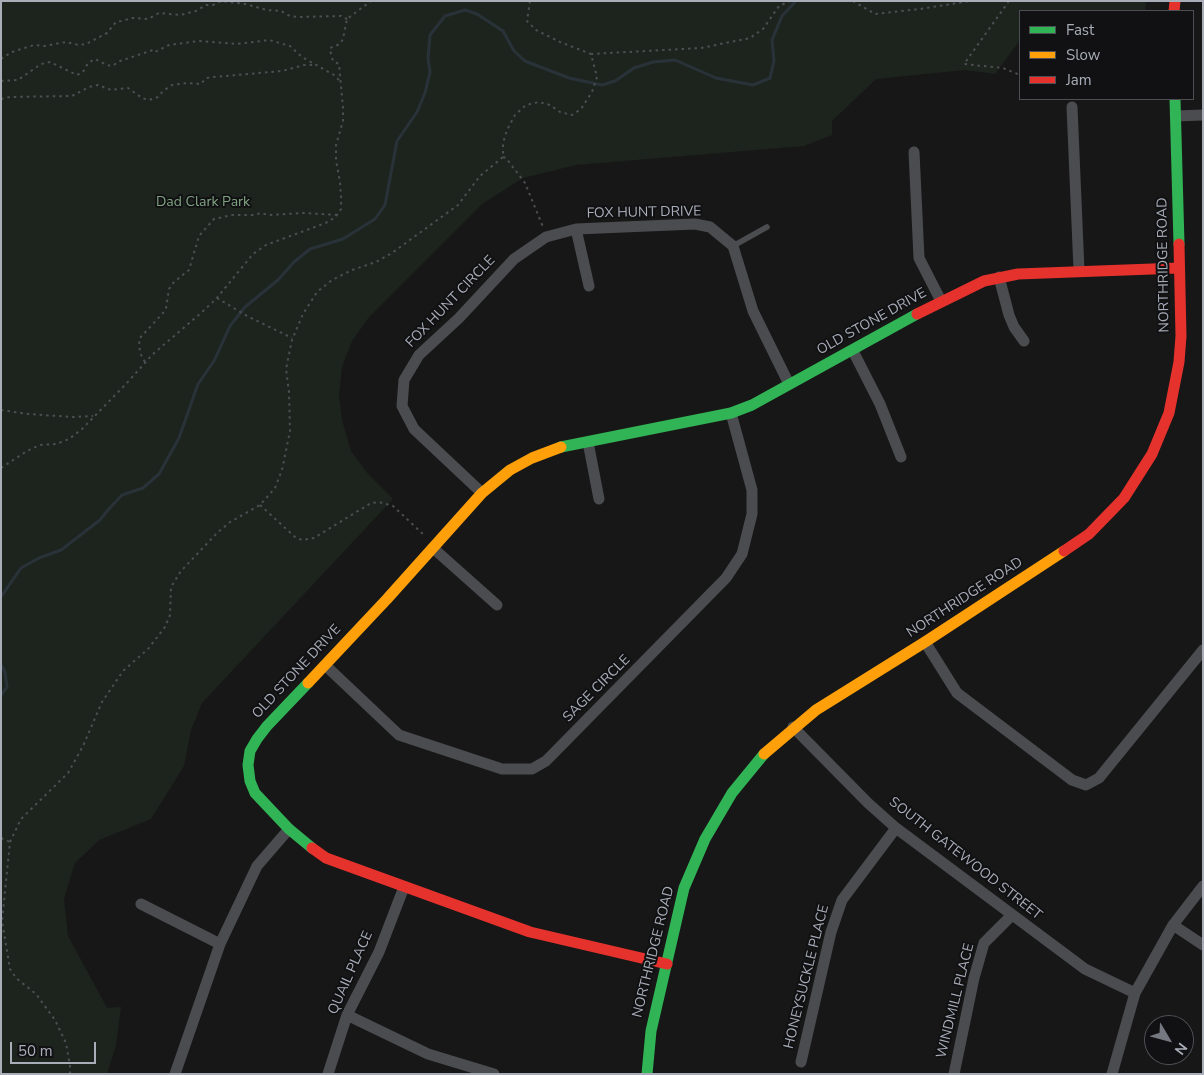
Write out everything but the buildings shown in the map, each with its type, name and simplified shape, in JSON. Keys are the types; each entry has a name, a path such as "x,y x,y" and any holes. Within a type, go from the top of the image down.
{"street":[{"name":"NORTHRIDGE ROAD","path":"647,1074 651,1031 684,888 706,839 732,793 749,771 768,750 816,710 925,642 1089,534 1124,498 1152,454 1169,413 1179,362 1181,336 1175,100"},
{"path":"1072,107 1079,270"},
{"path":"1176,116 1203,115"},
{"path":"914,152 919,258 940,301"},
{"name":"FOX HUNT DRIVE","path":"589,286 576,230 695,224 710,227 733,246"},
{"name":"FOX HUNT CIRCLE","path":"482,493 414,429 402,406 404,380 419,355 459,318 514,259 546,236 576,230"},
{"path":"733,246 753,311 790,384"},
{"name":"OLD STONE DRIVE","path":"667,964 530,932 326,858 289,829 255,793 250,781 248,764 250,751 266,726 325,665 482,493 496,480 532,458 560,447 731,413 752,405 940,301 984,281 1018,274 1079,270 1179,268"},
{"path":"1000,277 1009,314 1014,326 1024,340"},
{"path":"853,350 880,404 901,457"},
{"name":"SAGE CIRCLE","path":"325,665 399,735 502,769 532,769 546,761 719,584 742,554 752,514 752,490 731,413"},
{"path":"588,442 599,499"},
{"path":"435,546 497,605"},
{"path":"925,642 957,693 1072,780 1086,785 1099,778 1203,650"},
{"name":"SOUTH GATEWOOD STREET","path":"793,728 868,803 896,828 1085,968 1135,993"},
{"name":"HONEYSUCKLE PLACE","path":"801,1062 831,932 842,900 896,828"},
{"path":"175,1074 220,944 257,866 289,829"},
{"name":"QUAIL PLACE","path":"328,1074 347,1015 378,952 404,886"},
{"path":"1112,1074 1135,993 1173,924 1203,886"},
{"path":"141,904 220,944"},
{"name":"WINDMILL PLACE","path":"954,1074 974,978 984,943 1012,915"},
{"path":"1173,924 1203,945"},
{"path":"347,1015 428,1054 494,1074"}],"lane":[{"path":"733,246 767,227"}],"path":[{"path":"1,58 12,52 34,45 44,46 66,42 79,45 86,44 107,34 116,22 133,18 148,19 159,13 180,14 196,11 206,5 213,6 221,1 281,11 290,16 341,16 348,18"},
{"path":"1,468 40,445 56,444 82,429 125,385 144,362 217,298 253,254 266,245 330,221 337,215 341,209 336,145 343,121 339,64 334,61 330,54 330,48 340,44 343,39 348,18 371,1"},
{"path":"530,1 526,16 527,21 536,30 560,42 592,54 701,48 750,38 763,29 778,6 790,1"},
{"path":"854,1 875,14 970,1"},
{"path":"1009,1 964,64 1002,68 1019,75"},
{"path":"1,81 18,80 41,64 50,62 77,75 83,72 88,63 95,59 112,66 120,61 153,50 155,52 169,46 199,41 237,44 261,40 277,41 290,46 312,65 334,75 341,82"},
{"path":"70,1074 66,1043 55,1020 36,994 16,978 10,969 2,921 4,884 10,842 21,819 68,773 83,746 102,702 123,671 148,649 165,627 170,615 172,587 181,571 217,533 230,522 260,505 275,488 287,451 290,431 289,392 286,369 292,339 303,314 317,292 332,280 352,270 376,262 392,253 458,206 480,176 503,157 507,130 515,115 526,105 539,102 550,105 560,112 572,115 581,109 592,91 597,77 592,54"},
{"path":"1,99 10,97 72,96 89,87 98,85 111,90 128,88 142,98 150,100 158,97 172,85 201,84 206,78 214,76 282,71 304,65 312,65"},
{"path":"503,157 506,158 525,183 546,236"},
{"path":"144,362 139,348 139,339 166,308 170,289 174,282 189,270 198,236 214,219 232,215 254,216 261,213 268,215 304,213 337,215"},
{"path":"217,298 292,339"},
{"path":"1,410 64,417 93,416"},
{"path":"260,505 295,537 302,540 314,538 371,503 379,502 393,506 435,546"},
{"path":"1,838 10,842"}],"green space":[{"name":"Dad Clark Park","path":"1,1 1146,1 1145,10 1019,10 1019,41 995,74 965,70 876,79 832,121 832,135 804,146 576,165 523,178 482,204 369,317 352,341 342,367 339,395 342,420 351,451 368,474 393,499 202,703 191,730 184,766 151,819 99,840 75,863 64,899 68,936 107,1008 121,1007 116,1045 107,1074 1,1074"}],"waterway":[{"path":"1,597 21,568 39,558 61,550 100,520 122,495 143,488 159,474 179,438 198,384 214,361 230,326 245,307 278,280 294,262 310,249 343,239 375,219 385,205 397,141 417,112 425,93 430,72 428,58 430,35 445,16 465,10 477,14 503,31 514,51 525,61 569,78 602,85 615,81 634,68 653,62 675,60 716,78 753,85 770,78 774,61 772,40 782,16 796,1"},
{"path":"1,665 5,672 7,687 1,695"}],"traffic: fast":[{"path":"1175,100 1179,244"},
{"path":"561,447 731,413 752,405 917,314"},
{"path":"308,683 257,739 250,751 248,765 250,781 255,793 289,829 312,848"},
{"path":"647,1074 651,1031 684,888 705,839 732,793 764,754"}],"traffic: slow":[{"path":"308,683 387,599 482,493 510,470 532,458 561,447"},
{"path":"764,754 816,710 925,642 1064,551"}],"traffic: jam":[{"path":"1174,10 1175,1"},
{"path":"1064,551 1089,534 1124,498 1152,454 1169,413 1179,362 1181,336 1179,244"},
{"path":"917,314 984,281 1018,274 1179,268"},
{"path":"312,848 326,858 530,932 667,964"}]}
